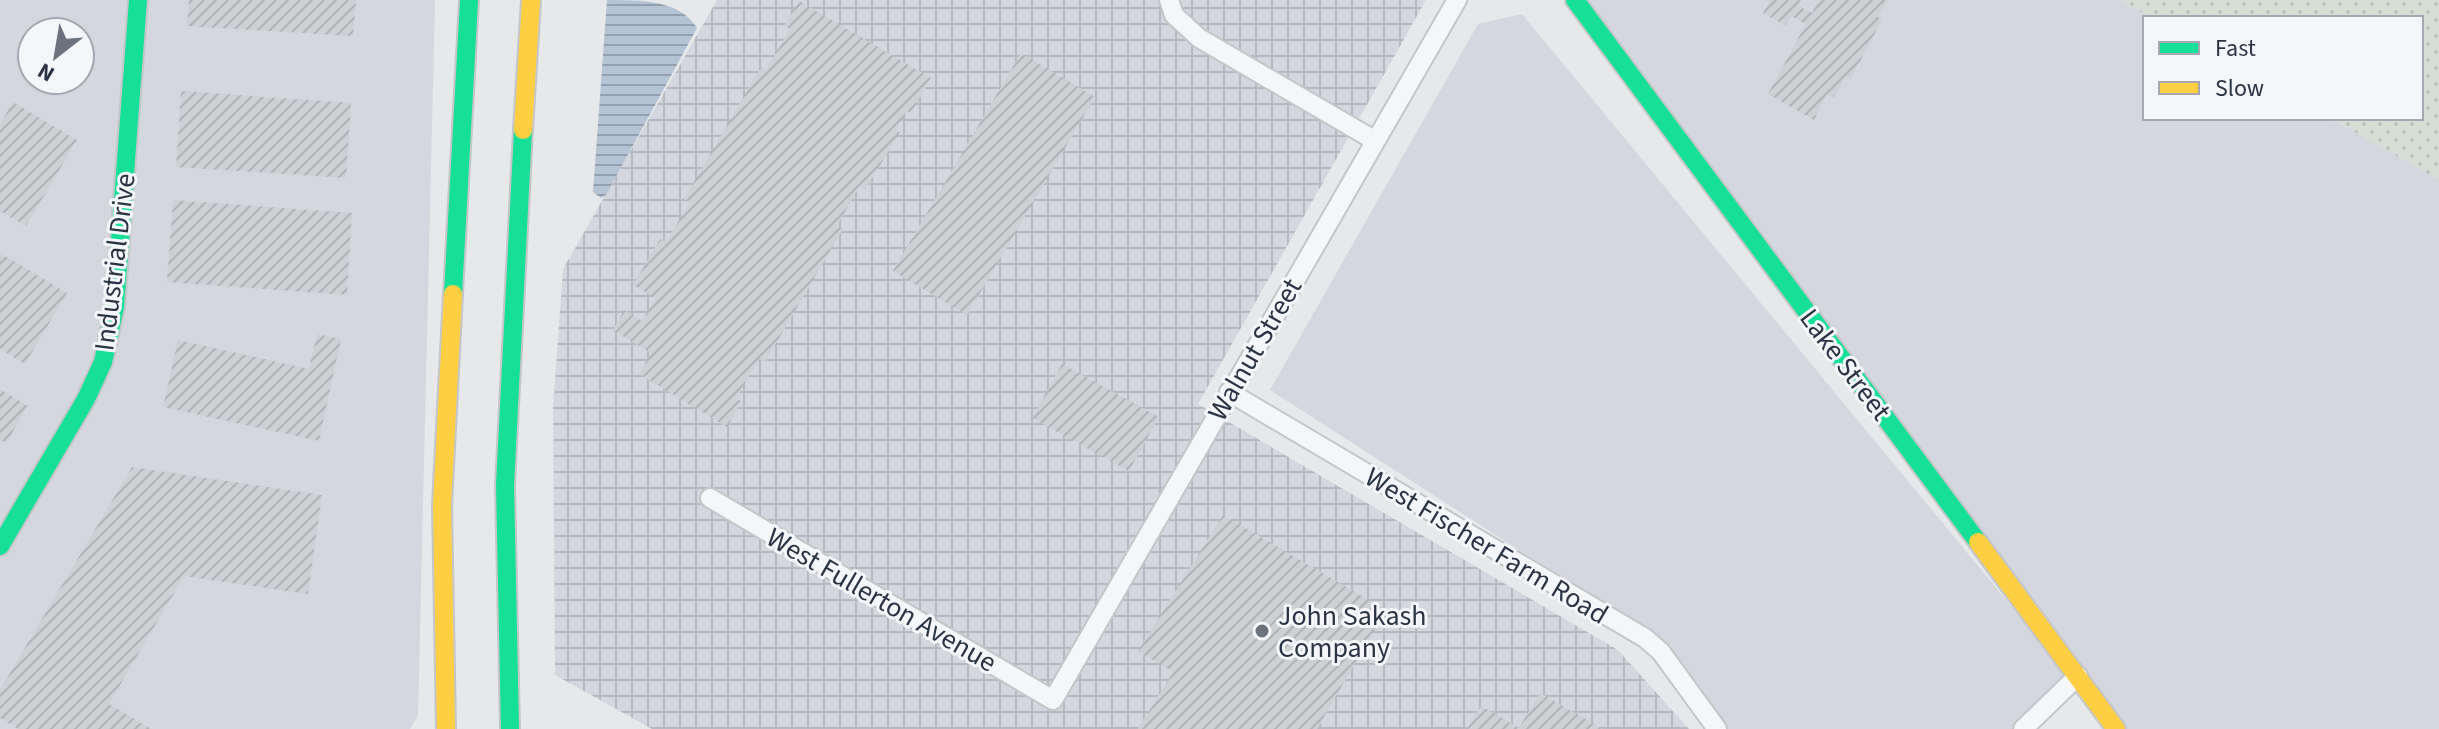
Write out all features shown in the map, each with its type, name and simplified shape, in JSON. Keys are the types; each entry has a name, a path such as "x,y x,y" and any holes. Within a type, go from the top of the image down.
{"main road":[{"name":"Industrial Drive","path":"0,546 86,399 103,362 115,307 138,0"},
{"path":"446,729 442,505 469,0"},
{"path":"510,729 505,485 514,267 531,0"},
{"name":"Lake Street","path":"1575,0 2116,729"}],"street":[{"path":"1169,0 1174,15 1199,38 1374,140"},
{"name":"Walnut Street","path":"1053,700 1457,0"},
{"name":"West Fischer Farm Road","path":"1229,392 1645,638 1661,652 1717,729"},
{"name":"West Fullerton Avenue","path":"710,498 1053,700"},
{"path":"2023,729 2078,676"}],"shaded area":[{"path":"0,0 435,0 418,715 410,729 0,729"},
{"path":"717,0 1426,0 1198,404 1618,650 1689,729 652,729 555,675 553,407 563,269"},
{"path":"1584,0 2120,0 2148,16 2143,16 2143,120 2334,120 2439,179 2439,729 2127,729"},
{"path":"2120,0 2439,0 2439,180 2334,120 2423,120 2423,16 2148,16"},
{"path":"1522,14 2069,676 2014,729 1725,729 1628,620 1270,390 1478,24"}],"water":[{"path":"607,0 646,1 670,7 690,19 697,28 606,195 601,198 593,192"}],"building":[{"path":"189,0 356,0 353,36 187,26"},
{"path":"1770,0 1801,0 1798,6 1812,13 1819,0 1888,0 1878,17 1882,20 1850,80 1845,77 1834,98 1827,94 1814,120 1768,94 1806,24 1791,16 1786,26 1763,13"},
{"path":"799,1 931,78 911,113 907,111 896,130 900,132 865,190 859,187 837,226 843,229 765,362 759,359 736,398 742,402 727,427 639,374 651,353 613,330 624,310 642,321 656,298 633,285 660,239 666,242 690,202 684,199 761,67 766,70 790,29 784,26"},
{"path":"1021,53 1095,97 967,315 893,271"},
{"path":"181,91 351,103 346,178 176,167"},
{"path":"13,102 77,140 26,226 0,211 0,124"},
{"path":"173,200 352,213 347,295 167,282"},
{"path":"0,253 67,293 25,364 0,349"},
{"path":"317,334 341,339 319,441 163,407 178,340 309,369"},
{"path":"1062,364 1159,417 1129,471 1032,418"},
{"path":"0,389 28,406 6,443 0,440"},
{"path":"132,467 322,495 308,594 184,576 109,704 151,729 18,729 0,718 0,690"},
{"name":"John Sakash Company","path":"1223,515 1386,610 1317,729 1138,729 1173,672 1138,651"},
{"path":"1540,693 1603,729 1467,729 1481,706 1519,728"}],"traffic: fast":[{"path":"0,546 86,399 103,362 115,307 138,0"},
{"path":"453,294 469,0"},
{"path":"1575,0 1978,542"},
{"path":"510,729 505,485 523,130"}],"traffic: slow":[{"path":"523,130 531,0"},
{"path":"446,729 442,505 453,294"},
{"path":"1978,542 2116,729"}],"place":[{"name":"John Sakash Company","path":"1262,631"}]}
